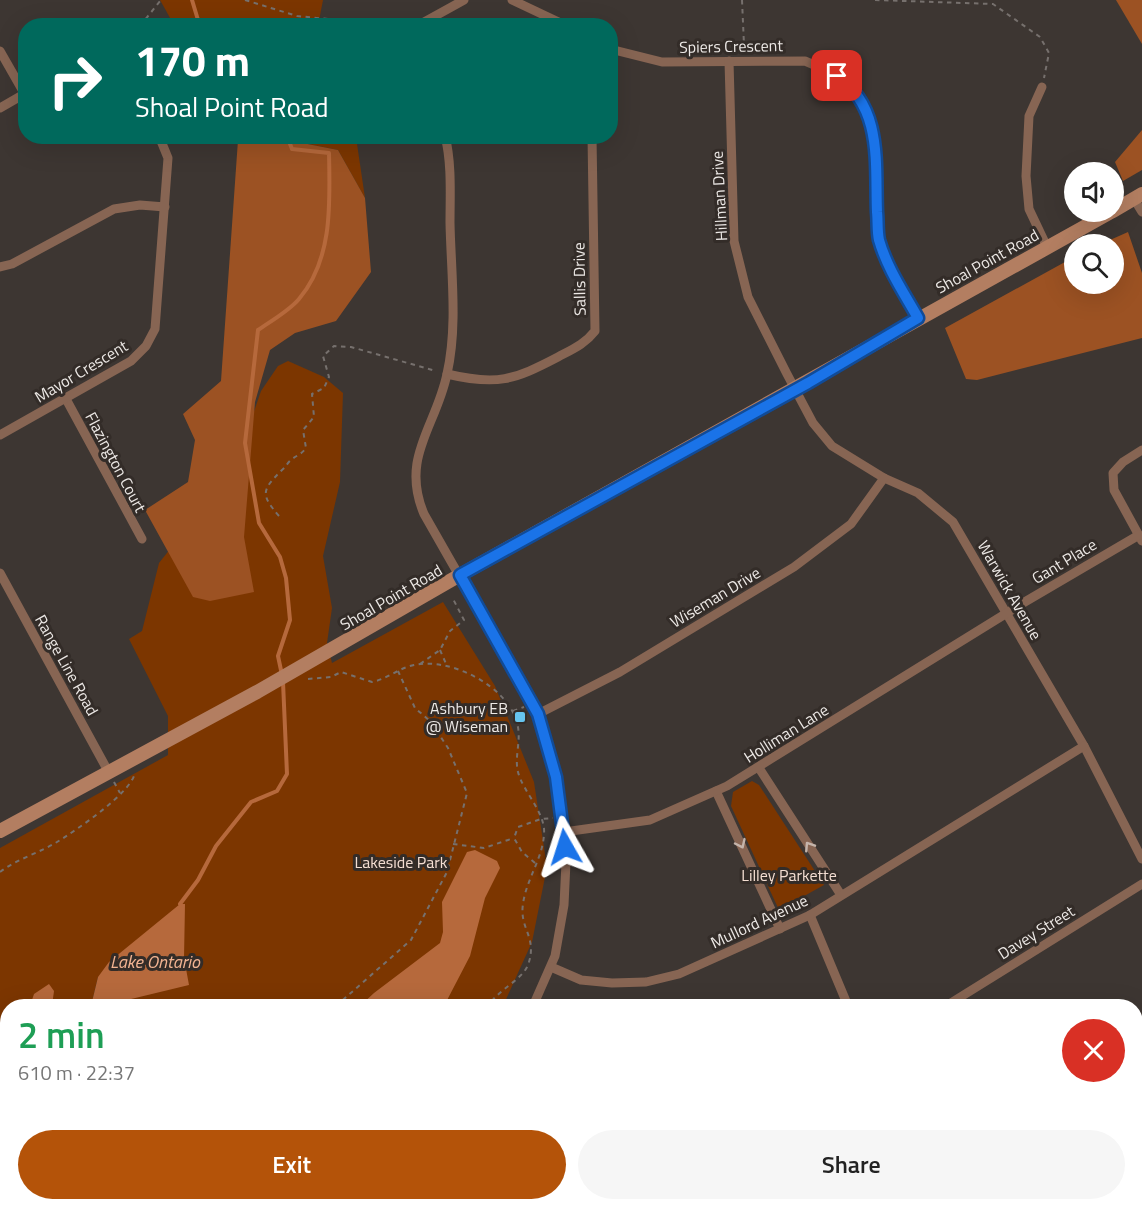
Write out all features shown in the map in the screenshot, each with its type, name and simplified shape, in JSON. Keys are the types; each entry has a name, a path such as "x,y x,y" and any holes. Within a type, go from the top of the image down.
{"street":[{"path":"431,18 464,0"},
{"path":"512,0 550,18"},
{"path":"0,51 18,81"},
{"name":"Spiers Crescent","path":"618,51 662,62 805,61 827,69 848,84 863,103 874,127 879,238 888,263 918,318"},
{"name":"Hillman Drive","path":"729,61 734,241 748,297 795,390"},
{"path":"1042,87 1029,116 1026,176 1029,209 1047,247"},
{"path":"0,108 18,97"},
{"name":"Mayor Crescent","path":"0,435 131,361 146,346 155,329 165,207 168,158 162,144"},
{"path":"446,144 450,201 452,323 447,374 416,462 414,479 424,514 538,714 556,777 566,861 564,905 550,967 536,999"},
{"name":"Sallis Drive","path":"447,374 478,380 505,381 524,375 587,342 595,331 592,144"},
{"path":"1138,197 1142,212"},
{"name":"Shoal Point Road","path":"1124,205 1138,197"},
{"path":"0,267 12,264 114,209 140,205 165,207"},
{"name":"Shoal Point Road","path":"0,831 257,692 460,575 795,390 918,318 1092,222"},
{"name":"Warwick Avenue","path":"795,390 813,423 832,446 884,478 918,493 953,522 1084,746 1142,859"},
{"name":"Flazington Court","path":"66,399 142,539"},
{"path":"1140,538 1114,490 1113,473 1123,462 1142,450"},
{"name":"Wiseman Drive","path":"538,714 620,672 794,567 851,524 884,478"},
{"name":"Gant Place","path":"1006,614 1140,538"},
{"name":"Range Line Road","path":"0,573 108,771"},
{"name":"Holliman Lane","path":"564,832 650,820 716,791 759,768 1006,614"},
{"name":"Mullord Avenue","path":"550,967 581,980 612,983 646,982 679,974 810,915 1084,746"},
{"path":"759,768 841,896"},
{"path":"716,791 780,929"},
{"name":"Davey Street","path":"957,999 1142,884"},
{"path":"810,915 845,999"}],"path":[{"path":"146,18 161,0"},
{"path":"245,0 297,16 317,18"},
{"path":"742,0 744,45"},
{"path":"876,0 993,4 1040,37 1049,53 1042,87"},
{"path":"279,516 269,504 265,494 266,488 292,459 302,455 306,448 303,430 314,417 312,394 324,388 329,377 323,356 334,346 351,347 447,374"},
{"path":"306,680 320,676 331,677 341,672 372,682 420,664 440,650 450,631 464,620 452,597"},
{"path":"440,650 448,667"},
{"path":"420,664 448,667 484,681 513,711 519,732 516,763 519,777 541,819 544,836 522,913 533,948 527,967 520,976 500,990 493,999"},
{"path":"344,999 411,940 447,872 467,793 448,748 431,722 415,708 398,671"},
{"path":"0,872 57,842 120,793"},
{"path":"535,863 522,852 514,838 518,827 541,819"},
{"path":"453,844 484,848 514,838"}],"green space":[{"path":"160,0 323,0 320,18 170,18"},
{"path":"308,144 357,144 365,198 338,150"},
{"name":"Lakeside Park","path":"288,361 324,377 343,393 340,482 323,556 332,608 327,643 332,663 443,602 495,686 534,782 547,867 532,942 506,999 115,999 98,977 93,999 0,999 0,848 168,755 168,716 129,639 142,631 159,563 235,467 261,391 278,366"},
{"name":"Lilley Parkette","path":"752,781 759,785 824,885 779,910 731,806 733,792"}],"shaded area":[{"path":"1116,0 1142,0 1142,44"},
{"path":"1142,130 1142,170 1124,180 1124,162 1115,162"},
{"path":"238,144 308,144 338,150 365,198 371,272 336,321 295,333 270,350 255,402 244,537 254,592 210,601 193,597 145,510 188,482 195,440 183,414 221,381"},
{"path":"1128,232 1142,273 1142,338 977,380 966,379 945,328 1064,263 1064,294 1124,294 1124,234"}],"water":[{"path":"475,850 497,861 500,868 485,898 470,956 448,999 368,999 440,943 443,932 442,902 467,852"},
{"name":"Lake Ontario","path":"180,904 185,904 184,958 189,985 131,999 93,999 98,977 109,962"},
{"path":"49,984 54,991 53,999 32,999 34,994"}],"waterway":[{"path":"192,0 197,18"},
{"path":"282,675 278,656 290,620 286,578 280,557 259,523 245,443 258,330 290,308 310,283 324,248 330,191 329,153 292,149 290,144"},
{"path":"180,904 198,880 216,846 251,802 277,791 287,774 283,682"}],"place":[{"name":"Ashbury EB @ Wiseman","path":"520,717"}],"route":[{"path":"565,847 556,777 538,714 460,575 808,383 918,318 888,263 879,238 874,127 863,103 848,84 837,76"}]}
